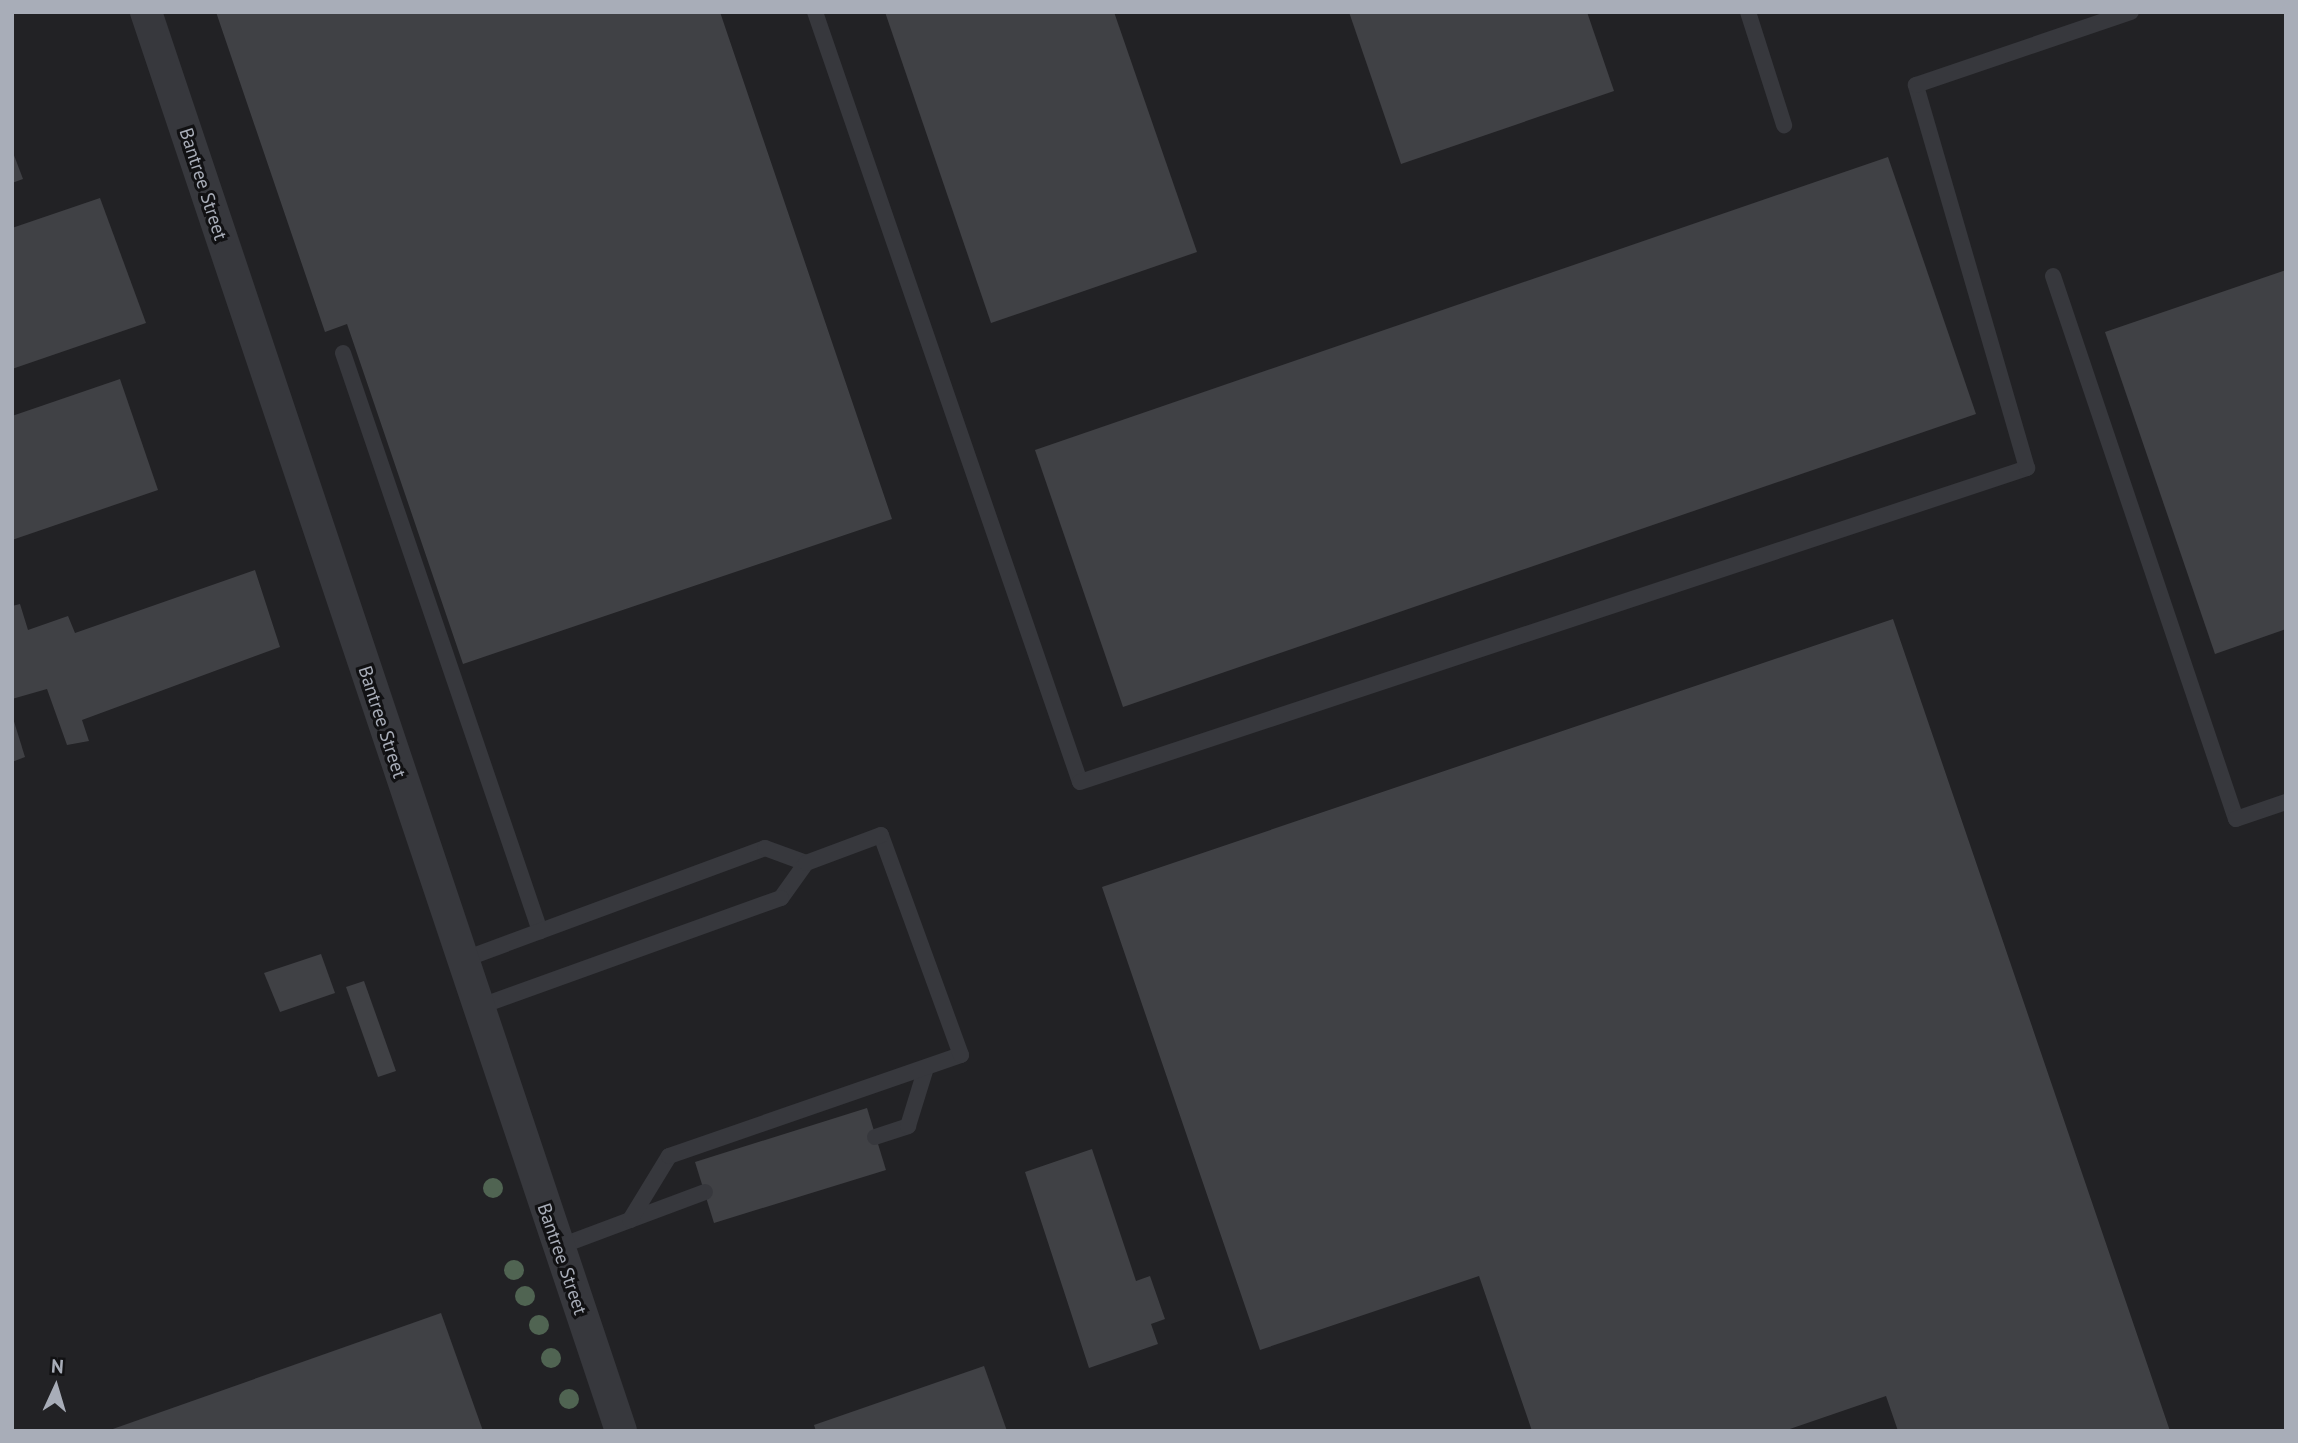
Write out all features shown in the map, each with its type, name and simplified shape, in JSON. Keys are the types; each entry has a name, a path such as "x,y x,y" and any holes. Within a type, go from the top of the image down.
{"street":[{"name":"Bantree Street","path":"146,12 621,1431"}],"lane":[{"path":"815,12 1080,782 2027,468 1916,85 2131,12"},
{"path":"1748,12 1784,125"},
{"path":"2053,276 2236,818 2286,802"},
{"path":"343,353 540,931"},
{"path":"479,1007 781,898 806,863 881,835 961,1055 669,1156 630,1220"},
{"path":"465,959 765,848 806,863"},
{"path":"875,1137 908,1126 926,1068"},
{"path":"558,1247 705,1192"}],"shaded area":[{"path":"12,12 2286,12 2286,1431 12,1431"}],"building":[{"path":"216,12 720,12 892,519 463,664 347,324 325,332"},
{"path":"885,12 1114,12 1197,252 991,323"},
{"path":"1349,12 1587,12 1614,91 1401,164"},
{"path":"12,150 23,179 12,183"},
{"path":"1888,157 1976,414 1123,707 1035,450"},
{"path":"100,198 146,323 12,369 12,228"},
{"path":"2286,270 2286,629 2215,654 2105,332"},
{"path":"120,379 158,490 12,540 12,416"},
{"path":"255,570 280,647 82,720 89,741 67,745 47,689 12,699 12,606 20,604 28,630 68,616 75,633"},
{"path":"1893,619 2170,1431 1898,1431 1886,1396 1784,1431 1532,1431 1479,1276 1260,1350 1102,887"},
{"path":"12,715 25,757 12,762"},
{"path":"321,954 335,993 280,1012 264,973"},
{"path":"364,981 396,1071 378,1077 346,987"},
{"path":"867,1108 886,1170 714,1223 695,1162"},
{"path":"1092,1149 1136,1281 1150,1276 1165,1319 1151,1324 1158,1344 1089,1368 1025,1172"},
{"path":"441,1313 483,1431 110,1431 110,1430"},
{"path":"984,1366 1007,1431 816,1431 814,1425"}]}
